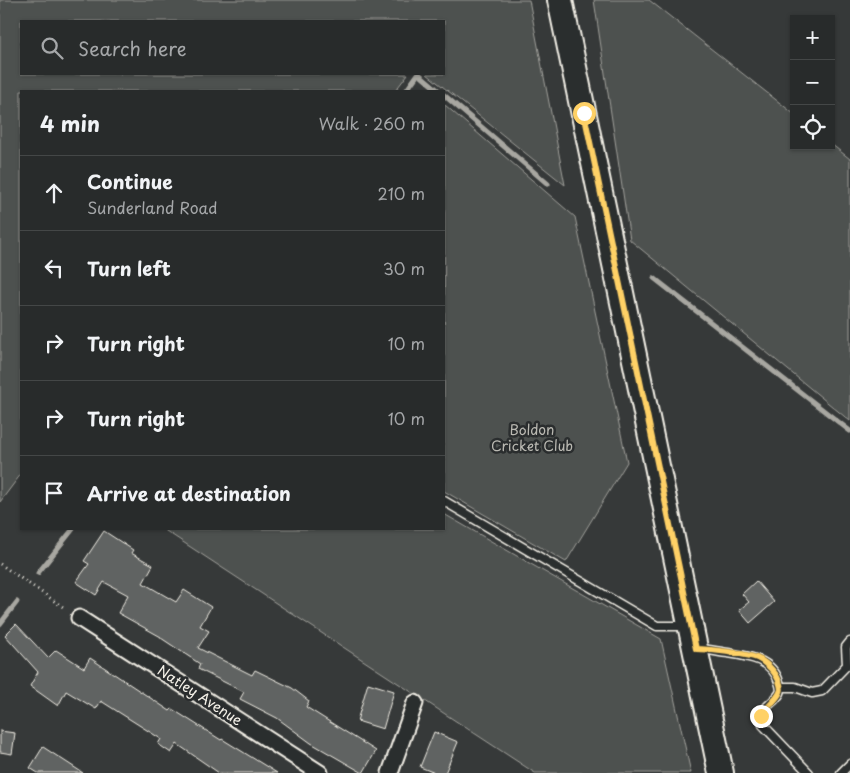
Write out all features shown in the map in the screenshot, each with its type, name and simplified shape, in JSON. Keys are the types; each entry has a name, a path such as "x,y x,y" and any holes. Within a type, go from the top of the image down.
{"main road":[{"path":"560,0 721,773"}],"street":[{"name":"Natley Avenue","path":"79,618 320,773"},
{"path":"390,773 416,703"}],"lane":[{"path":"445,502 657,626 691,626"},
{"path":"781,687 795,687 812,692 822,691 847,665 846,647 850,642"},
{"path":"696,649 707,649 754,657 766,664 778,678 781,687 780,692 761,716 763,725 809,773"},
{"path":"841,773 850,764"}],"path":[{"path":"0,564 79,618"}],"green space":[{"path":"0,0 529,0 565,185 428,75 445,75 445,20 20,20 20,75 407,75 396,90 20,90 20,475 0,502"},
{"path":"594,0 649,0 790,111 790,150 835,150 835,147 850,159 850,421 630,240"},
{"name":"Boldon Cricket Club","path":"445,105 575,217 627,462 566,562 445,492"},
{"path":"445,515 661,639 691,773 535,773 165,530 445,530"}],"building":[{"path":"104,531 133,550 131,553 153,565 143,583 176,602 184,590 211,607 200,626 209,631 198,648 252,675 255,670 292,688 309,701 306,707 376,751 363,773 311,743 277,718 240,699 244,692 198,669 200,664 161,637 118,613 128,595 104,582 96,595 76,582 89,564 84,561"},
{"path":"756,581 774,602 750,623 739,610 749,602 742,594"},
{"path":"16,624 48,658 56,650 84,668 90,658 170,711 172,709 277,773 219,773 177,744 171,753 158,744 161,739 101,701 96,709 66,691 58,706 30,686 38,672 5,635"},
{"path":"368,683 394,691 383,729 357,721"},
{"path":"0,731 15,733 12,754 0,752"},
{"path":"434,732 458,742 445,773 435,773 420,767"},
{"path":"43,747 83,773 38,773 30,768"}],"waterway":[{"path":"407,90 417,75"},
{"path":"420,75 438,90"},
{"path":"445,96 548,184"},
{"path":"654,278 850,431"},
{"path":"38,573 72,530"},
{"path":"0,624 17,602"}],"route":[{"path":"584,113 696,649 707,649 754,657 766,664 778,678 781,687 780,692 761,716"}]}
